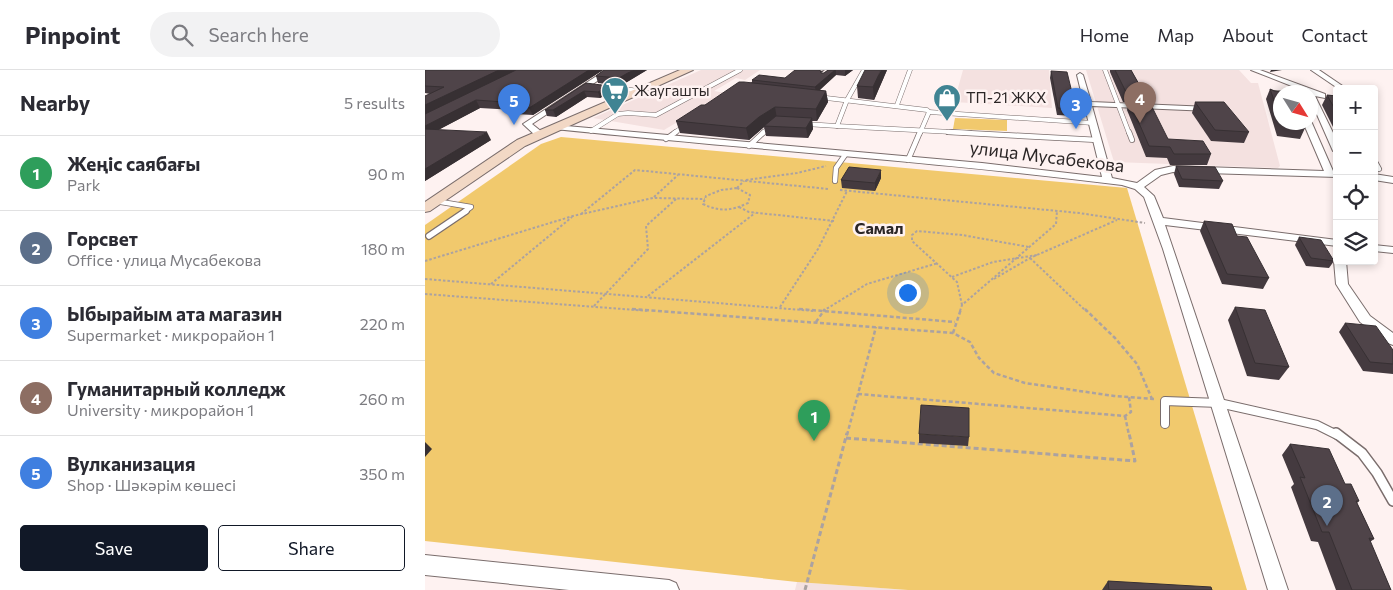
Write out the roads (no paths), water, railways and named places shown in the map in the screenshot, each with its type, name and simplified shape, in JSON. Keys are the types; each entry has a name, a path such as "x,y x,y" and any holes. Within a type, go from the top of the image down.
{"main road":[{"path":"425,208 521,143 555,126 688,70"}],"street":[{"path":"539,134 527,124 611,70"},
{"path":"1254,70 1297,85"},
{"path":"1314,70 1336,80 1340,85"},
{"path":"1080,75 1109,180"},
{"path":"1318,93 1326,96 1318,96"},
{"path":"1088,104 1179,109 1218,108"},
{"path":"1318,111 1333,143"},
{"name":"улица Мусабекова","path":"555,126 749,146 843,159 908,160 1022,170 1123,182 1138,187 1149,196 1159,221 1278,590"},
{"path":"1311,130 1324,160 1333,173"},
{"path":"1324,160 1333,154"},
{"path":"1138,187 1161,170 1333,174"},
{"path":"1378,173 1393,180"},
{"path":"1159,221 1333,243"},
{"path":"1378,248 1393,250"},
{"path":"1340,265 1342,284 1365,319 1393,340"},
{"path":"425,566 669,590"}],"lane":[{"path":"591,131 622,114 650,117 656,115 740,70"},
{"path":"837,126 847,100 864,70"},
{"path":"897,105 910,70"},
{"path":"1105,70 1132,140"},
{"path":"586,85 639,91"},
{"path":"810,96 921,108 929,112 1093,123"},
{"path":"908,160 929,112"},
{"path":"666,138 689,123"},
{"path":"749,146 777,123"},
{"path":"802,123 920,132 1098,140"},
{"path":"835,181 836,168 843,159"},
{"path":"429,236 471,207 435,201"},
{"path":"1165,424 1165,401 1219,403 1317,425 1335,433 1362,453 1377,473 1393,501"}],"place":[{"name":"Жаугашты","path":"615,115"},
{"name":"ТП-21 ЖКХ","path":"947,122"},
{"name":"Гуманитарный колледж","path":"1140,123"},
{"name":"Вулканизация","path":"514,125"},
{"name":"Ыбырайым ата магазин","path":"1076,129"},
{"name":"Жеңіс саябағы","path":"814,441"},
{"name":"Горсвет","path":"1327,526"}],"district":[{"name":"Самал","path":"879,228"}]}
